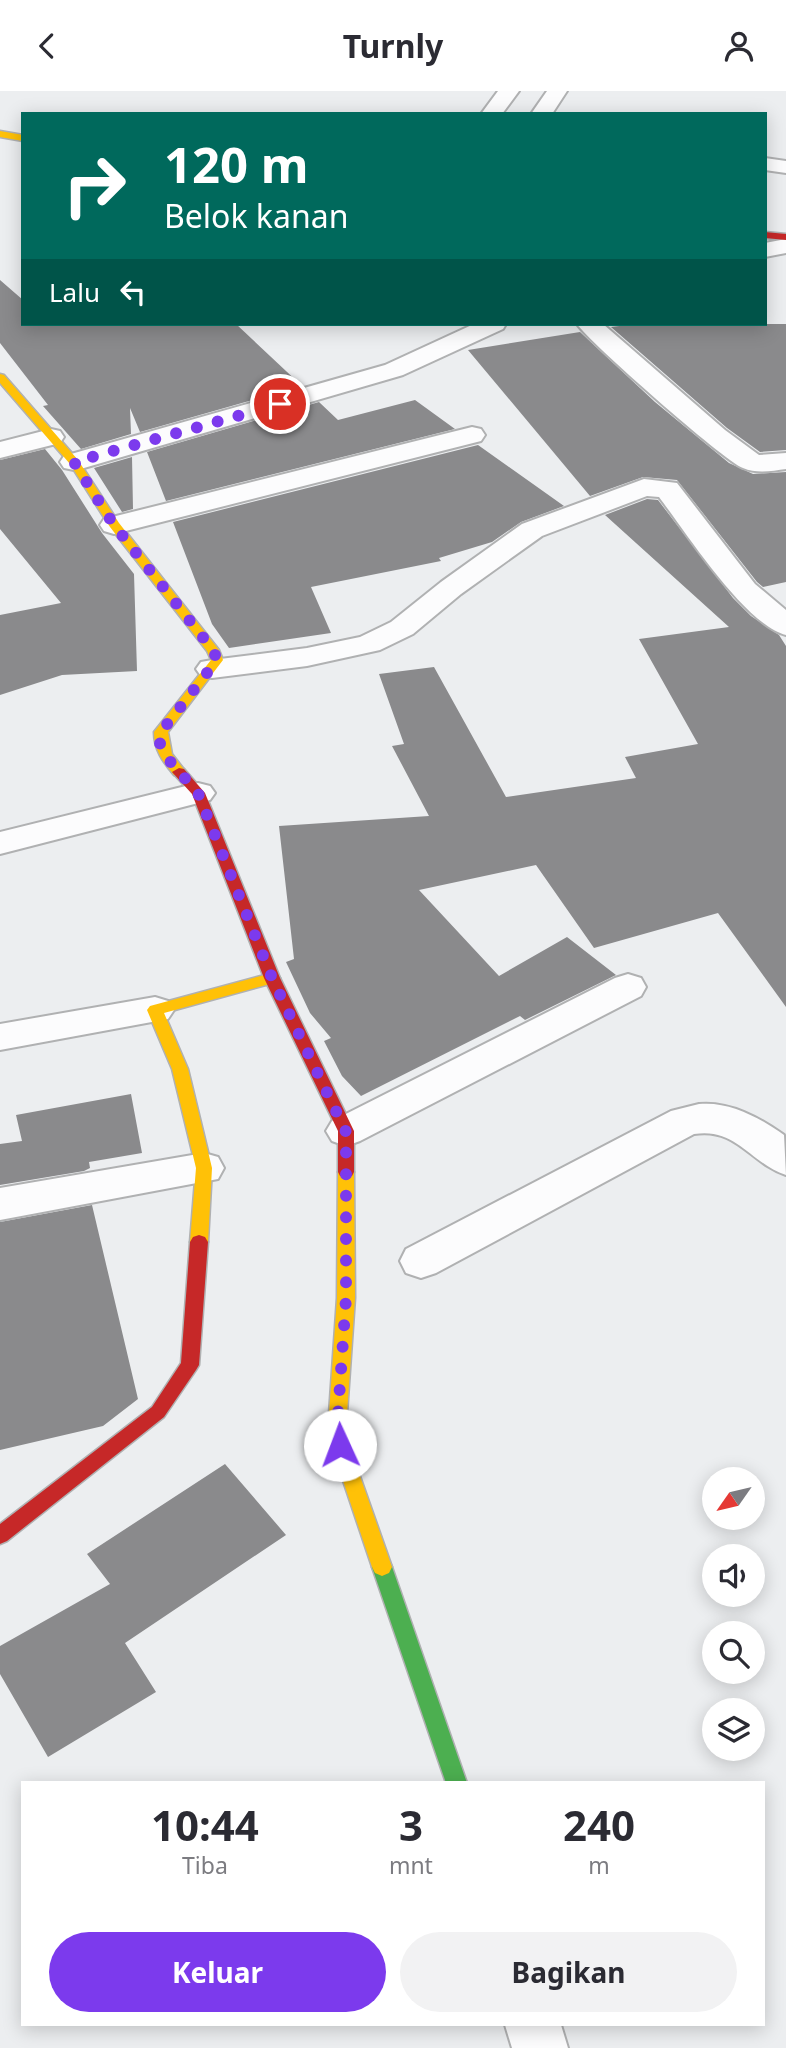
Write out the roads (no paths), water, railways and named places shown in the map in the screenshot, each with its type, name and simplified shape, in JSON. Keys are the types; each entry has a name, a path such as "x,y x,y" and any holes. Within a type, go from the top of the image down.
{"street":[{"path":"493,112 509,91"},
{"path":"542,112 557,91"},
{"path":"0,134 21,138"},
{"path":"767,235 786,237"},
{"path":"767,250 786,246"},
{"path":"74,462 394,370 490,326"},
{"path":"591,326 716,436 751,462 762,464 786,461"},
{"path":"0,377 74,462 114,525 213,650 217,660 161,732 160,744 167,758 198,793 272,978 346,1132 346,1298 337,1428 340,1445 456,1781"},
{"path":"114,525 472,435"},
{"path":"0,450 51,437"},
{"path":"212,669 307,657 369,644 401,628 522,535 644,487 667,489 745,590 786,626"},
{"path":"0,843 198,793"},
{"path":"0,1037 155,1010 272,978"},
{"path":"346,1132 628,987"},
{"path":"0,1535 158,1412 190,1366 204,1168 180,1069 155,1010"},
{"path":"421,1261 685,1121 710,1118 734,1125 761,1136 786,1160"},
{"path":"0,1204 204,1168"},
{"path":"533,2026 540,2048"}],"lane":[{"path":"767,164 786,167"}]}
